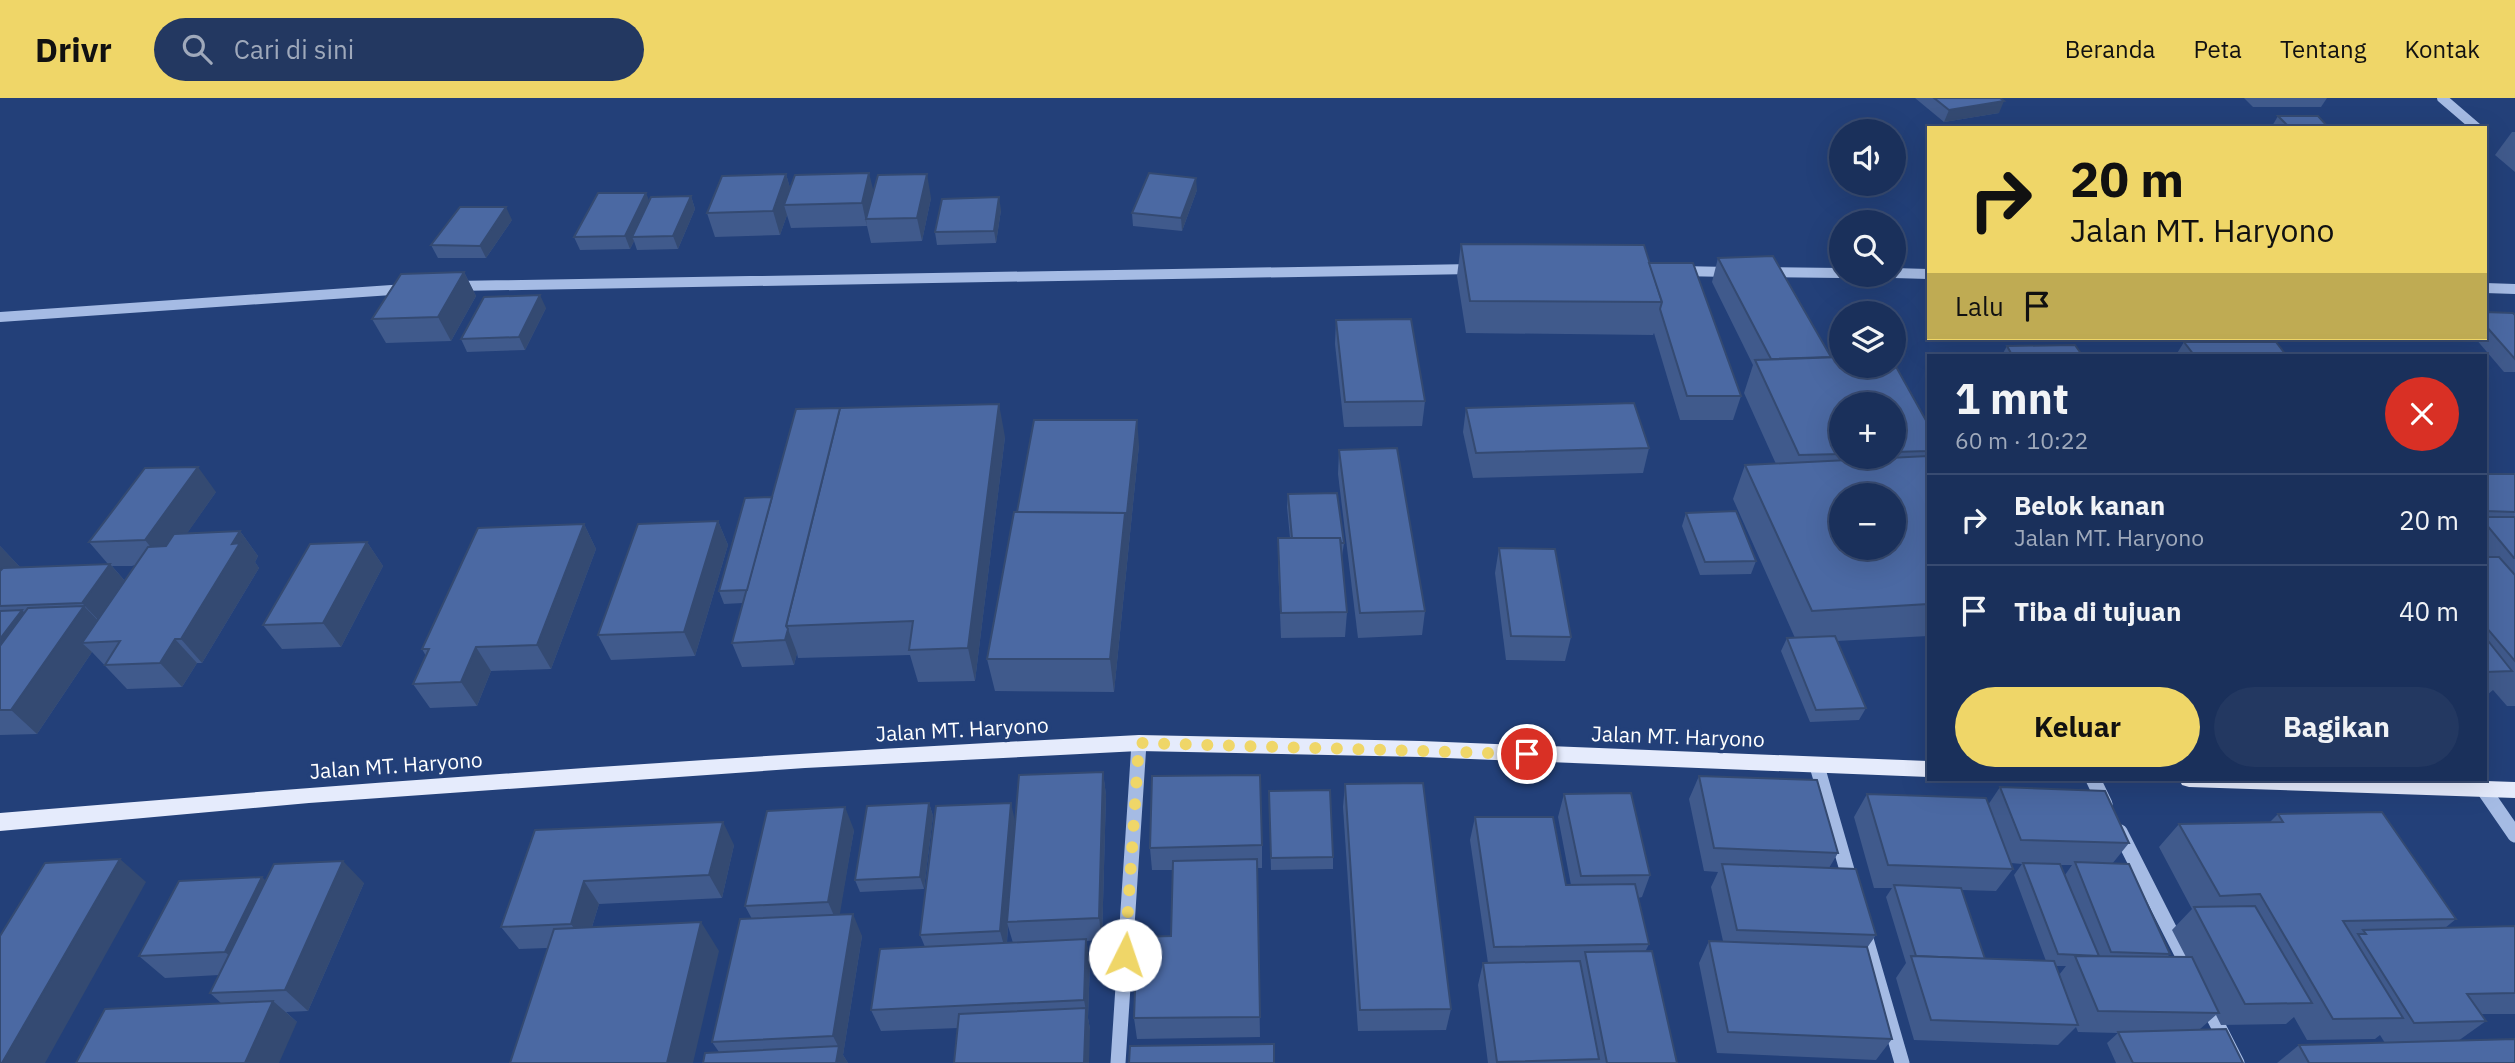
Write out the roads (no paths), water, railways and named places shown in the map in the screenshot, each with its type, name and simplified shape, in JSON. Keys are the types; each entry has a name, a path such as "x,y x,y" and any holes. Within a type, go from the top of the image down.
{"main road":[{"name":"Jalan MT. Haryono","path":"0,822 309,795 805,760 1139,743 1422,749 1927,769"},
{"path":"2243,781 2515,790"}],"street":[{"path":"2442,98 2475,126"},
{"path":"442,287 1486,269"},
{"path":"1663,271 1745,272"},
{"path":"1759,272 1829,273"},
{"path":"1906,273 1927,274"},
{"path":"0,317 414,288"},
{"path":"2487,288 2515,289"},
{"path":"1118,1063 1139,743"},
{"path":"1817,766 1854,895"},
{"path":"2094,781 2237,1063"},
{"path":"2484,790 2515,835"},
{"path":"1861,921 1902,1063"}]}
